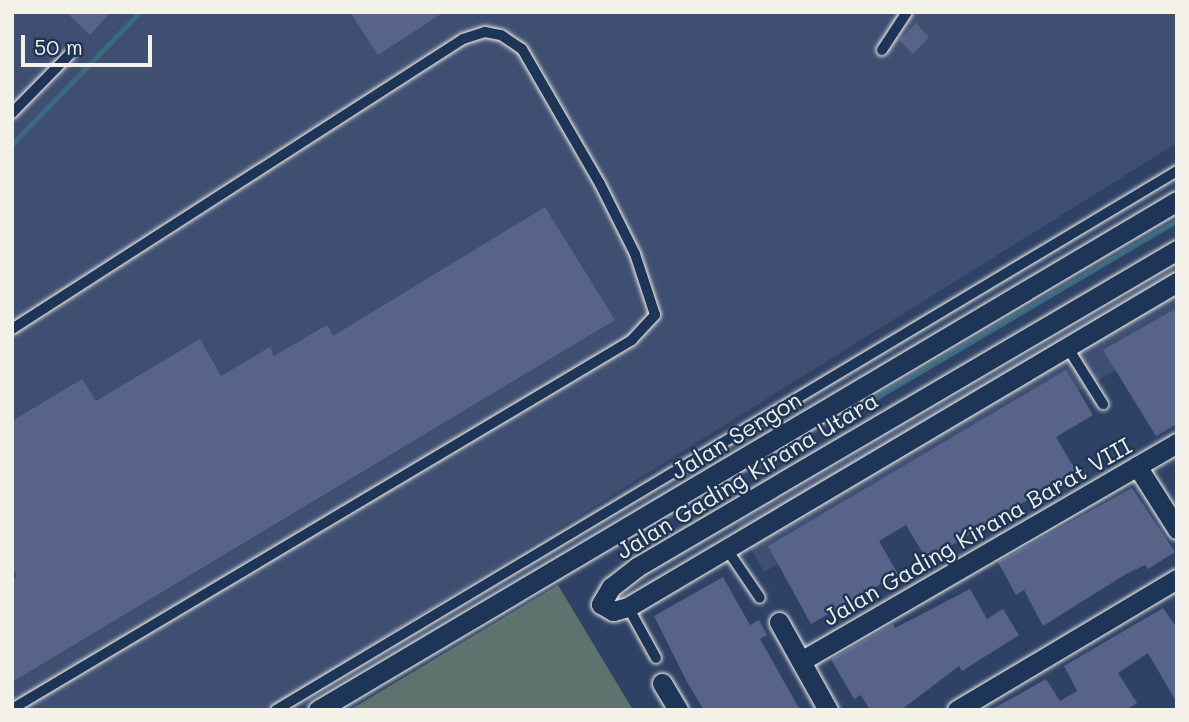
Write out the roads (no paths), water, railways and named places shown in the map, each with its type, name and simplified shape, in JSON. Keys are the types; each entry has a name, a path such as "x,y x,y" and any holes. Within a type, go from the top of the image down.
{"street":[{"name":"Jalan Sengon","path":"318,710 1177,201"},
{"name":"Jalan Gading Kirana Utara","path":"628,607 613,611 601,604 620,579 1177,250"},
{"path":"628,607 1066,344 1177,282"},
{"path":"1053,321 1066,344"},
{"name":"Jalan Gading Kirana Barat VIII","path":"801,661 1177,443"},
{"path":"1137,466 1177,529"},
{"path":"712,524 726,548"},
{"path":"957,710 1177,579"},
{"path":"779,622 828,710"},
{"path":"662,683 678,710"}],"lane":[{"path":"882,50 907,12"},
{"path":"12,329 463,39 485,32 501,35 522,49 600,184 635,254 655,315 632,340 12,709"},
{"path":"12,113 70,54"},
{"path":"276,710 1177,171"},
{"path":"1066,344 1103,404"},
{"path":"726,548 760,598"},
{"path":"628,607 656,658"}],"waterway":[{"path":"12,144 140,12"},
{"path":"838,420 1177,220"}]}
